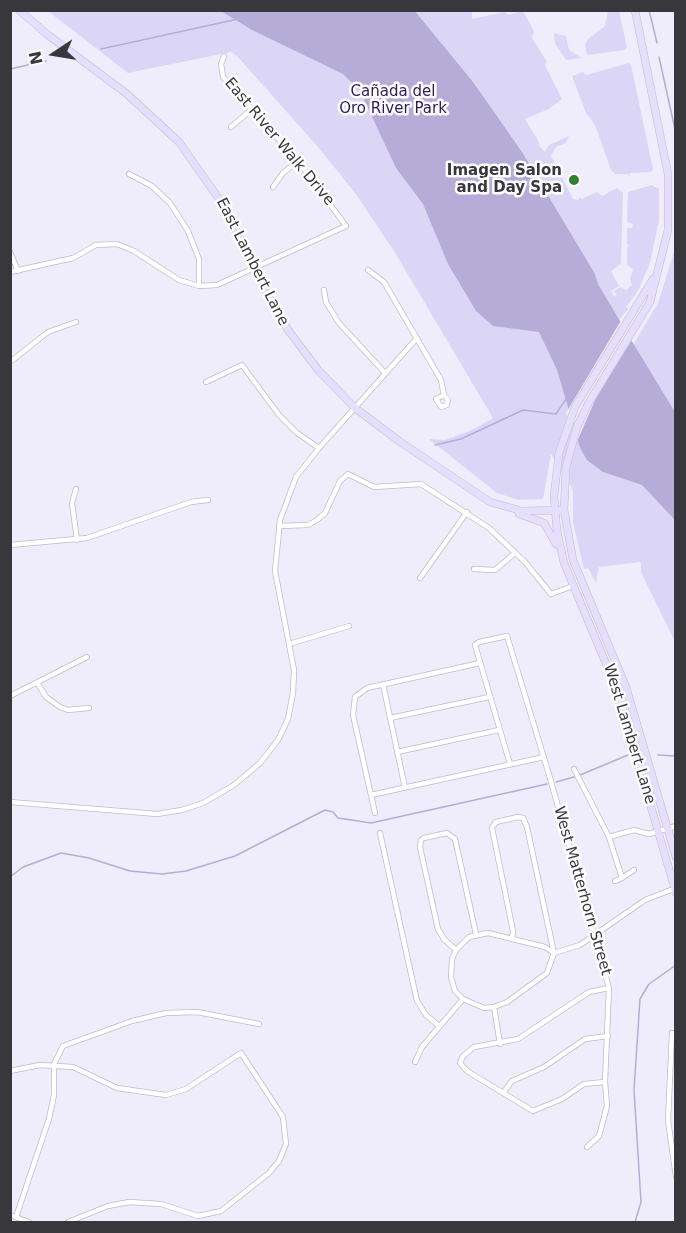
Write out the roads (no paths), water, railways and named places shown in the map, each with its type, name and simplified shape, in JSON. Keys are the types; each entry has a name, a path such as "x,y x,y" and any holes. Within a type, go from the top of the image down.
{"main road":[{"name":"East Lambert Lane","path":"20,10 48,35 127,94 179,142 226,209 272,304 297,344 319,371 355,408 468,488 504,507 527,511 555,510 564,507"},
{"name":"West Lambert Lane","path":"635,10 669,185 668,230 650,302 579,421 568,455 564,507 573,560 614,656 634,711 675,857"},
{"name":"West Lambert Lane","path":"659,269 573,413 559,453 554,496 564,563 617,690 675,889"},
{"path":"504,507 544,523 551,532 564,563"},
{"path":"586,616 592,619 607,651 614,656"}],"street":[{"name":"East River Walk Drive","path":"224,56 221,64 224,78 298,161 346,226 255,269"},
{"path":"231,127 252,109"},
{"path":"273,187 283,173 298,161"},
{"path":"129,174 152,186 164,197 188,231 199,259 199,286"},
{"path":"10,272 73,258 96,245 117,244 134,251 179,280 199,286 217,285 255,269"},
{"path":"10,252 18,271"},
{"path":"368,270 384,282 441,380 444,394"},
{"path":"324,290 328,305 339,323 386,373"},
{"path":"11,362 48,332 76,322"},
{"path":"10,802 157,814 203,803 234,785 260,763 278,740 288,719 293,693 294,670 275,571 279,526 296,477 417,338"},
{"path":"206,382 242,365 279,415 297,433 319,448"},
{"path":"279,526 308,525 317,520 325,513 340,481 348,474 374,487 421,484 467,512 515,553 550,594 573,586"},
{"path":"76,489 72,503 77,540"},
{"path":"10,545 77,540 124,527 191,502 208,500"},
{"path":"420,578 467,512"},
{"path":"474,569 495,570 515,553"},
{"path":"289,645 349,626"},
{"name":"West Matterhorn Street","path":"480,663 476,649 477,643 507,636 544,757 609,988 605,1120 600,1136 587,1147"},
{"path":"10,696 38,684 87,657"},
{"path":"375,813 353,715 354,701 359,693 367,688 480,663 510,764"},
{"path":"38,684 46,697 60,707 68,710 89,708"},
{"path":"383,684 405,788"},
{"path":"390,718 489,697"},
{"path":"398,752 499,730"},
{"path":"371,795 544,757"},
{"path":"574,769 609,837 622,878"},
{"path":"512,938 513,931 492,826 518,817 526,822 554,953 544,976 507,1002 484,1008 463,999 455,991 451,977 452,959 456,950 476,934 488,933 512,938 545,947 554,953 576,947 645,900 675,889"},
{"path":"609,837 634,830 645,834 675,826"},
{"path":"380,833 417,1001 426,1015 439,1026"},
{"path":"456,950 444,939 438,929 421,840 447,833 453,836 476,934"},
{"path":"615,881 633,870"},
{"path":"605,1082 584,1084 562,1099 533,1111 467,1071 460,1063 462,1056 474,1047 500,1044 525,1036 589,992 609,988"},
{"path":"415,1062 422,1047 463,999"},
{"path":"494,1007 500,1044"},
{"path":"29,1222 13,1216 49,1119 54,1095 54,1064 58,1051 69,1043 151,1016 197,1012 259,1024"},
{"path":"672,1034 668,1120 675,1177"},
{"path":"503,1093 512,1082 544,1067 585,1039 608,1036"},
{"path":"10,1071 54,1064 79,1069 117,1088 166,1095 186,1089 241,1053 278,1108 285,1126 286,1144 283,1154 269,1173 230,1206 214,1214 198,1216 161,1204 140,1201 108,1206 68,1222"},
{"path":"669,1099 675,1098"}],"waterway":[{"path":"649,10 657,43"},
{"path":"101,49 238,19"},
{"path":"659,57 676,134"},
{"path":"10,69 46,61"},
{"path":"435,445 461,439 523,410 556,414 566,399"},
{"path":"580,775 628,755"},
{"path":"658,755 676,756"},
{"path":"556,782 574,777"},
{"path":"10,877 23,867 61,853 89,858 130,871 162,874 186,871 235,856 325,810 333,812 338,818 371,823 547,784"},
{"path":"635,1222 641,1202 634,1090 640,999 649,984 676,965"}],"place":[{"name":"Imagen Salon and Day Spa","path":"574,180"}],"park label":[{"name":"Cañada del Oro River Park","path":"393,100"}]}
